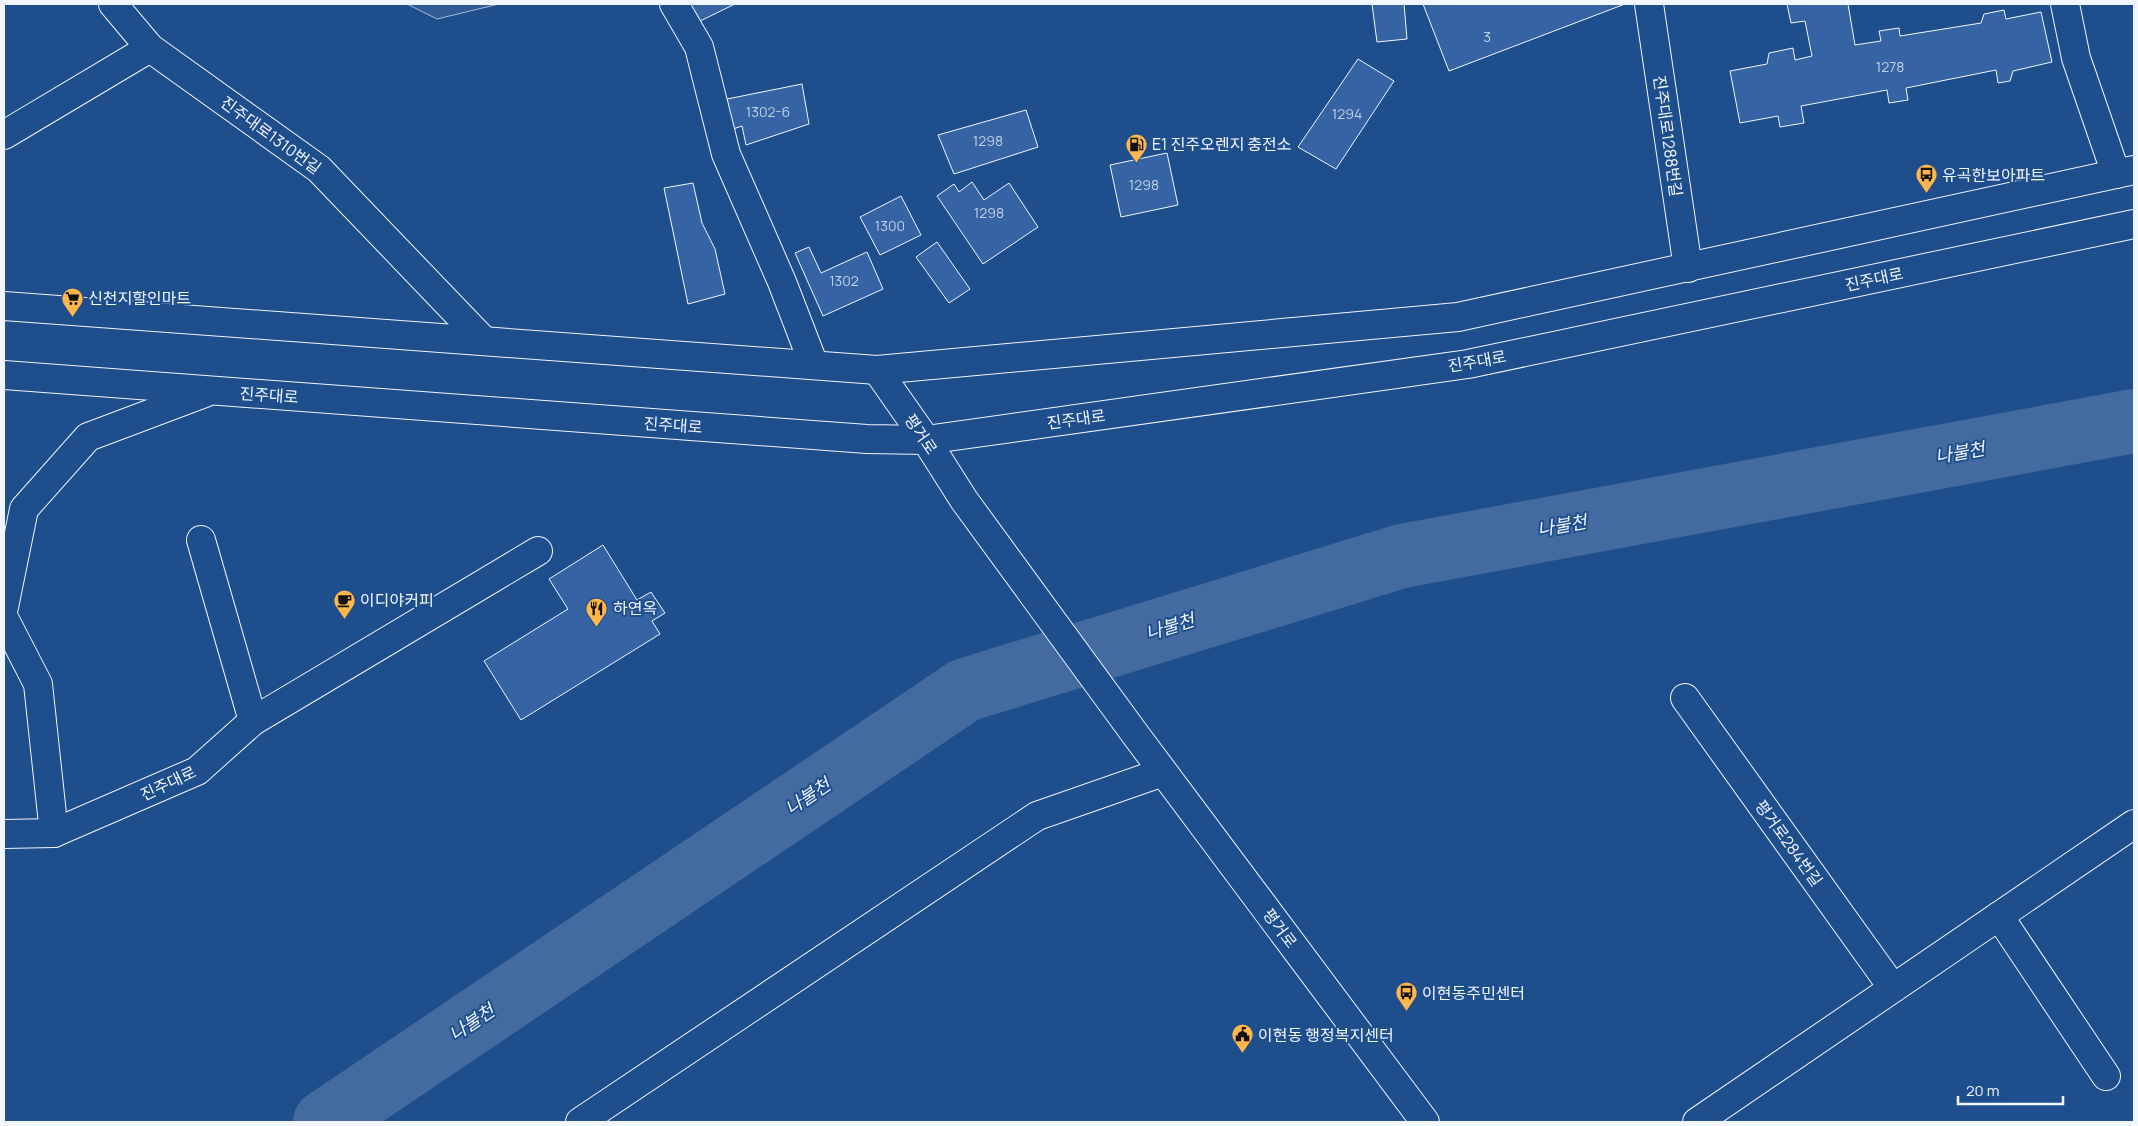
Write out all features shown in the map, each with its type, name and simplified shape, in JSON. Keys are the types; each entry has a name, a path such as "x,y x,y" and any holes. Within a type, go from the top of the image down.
{"street":[{"name":"진주대로1310번길","path":"113,4 150,48 319,169 484,341"},
{"path":"674,4 699,48 726,154 782,282 814,365"},
{"name":"진주대로1288번길","path":"1649,4 1688,268"},
{"path":"4,306 877,370 1458,318 2125,172 2076,58 2065,4"},
{"path":"4,135 150,48"},
{"name":"진주대로","path":"4,375 867,440 926,440 1468,364 2134,224"},
{"name":"평거로","path":"877,370 926,440 964,500 1163,772 1425,1122"},
{"path":"4,607 24,509 88,437 212,390"},
{"path":"201,540 253,721"},
{"name":"진주대로","path":"54,833 197,771 253,721 538,551"},
{"path":"4,618 38,684 54,833 4,834"},
{"name":"평거로284번길","path":"1684,698 1893,988"},
{"path":"580,1122 1036,816 1163,772"},
{"path":"1697,1122 2134,824"},
{"path":"1999,916 2106,1076"}],"shaded area":[{"path":"407,4 499,4 437,19"}],"building":[{"path":"687,4 735,4 696,23"},
{"path":"1372,4 1404,4 1407,39 1377,42"},
{"path":"1423,4 1625,4 1449,71"},
{"path":"1787,4 1848,4 1855,45 1881,41 1879,31 1899,28 1900,36 1981,23 1984,14 2004,10 2006,19 2041,12 2052,62 2013,71 2010,81 1998,83 1996,70 1906,88 1908,100 1889,103 1887,90 1801,106 1804,123 1780,127 1778,116 1740,123 1730,71 1767,64 1769,53 1793,48 1795,60 1812,56 1805,21 1791,23"},
{"path":"1358,59 1394,81 1336,169 1298,147"},
{"path":"802,84 809,124 746,145 742,126 733,129 727,99"},
{"path":"1026,110 1038,147 954,174 938,135"},
{"path":"1167,153 1178,205 1121,217 1110,165"},
{"path":"972,182 984,200 1009,183 1038,227 983,264 937,196 954,184 959,192"},
{"path":"693,183 702,223 715,249 725,294 688,304 664,188"},
{"path":"901,196 921,235 880,255 860,217"},
{"path":"937,242 970,289 949,303 916,257"},
{"path":"809,247 821,273 867,252 883,289 823,316 795,253"},
{"name":"하연옥","path":"603,545 637,600 651,592 665,613 652,621 660,634 521,720 484,661 568,609 549,579"}],"waterway":[{"name":"나불천","path":"325,1122 965,690 1402,556 2134,421"}],"place":[{"name":"E1 진주오렌지 충전소","path":"1136,163"},
{"name":"유곡한보아파트","path":"1926,194"},
{"name":"신천지할인마트","path":"72,317"},
{"name":"이디야커피","path":"344,619"},
{"name":"하연옥","path":"597,627"},
{"name":"이현동주민센터","path":"1406,1012"},
{"name":"이현동 행정복지센터","path":"1242,1054"}]}
